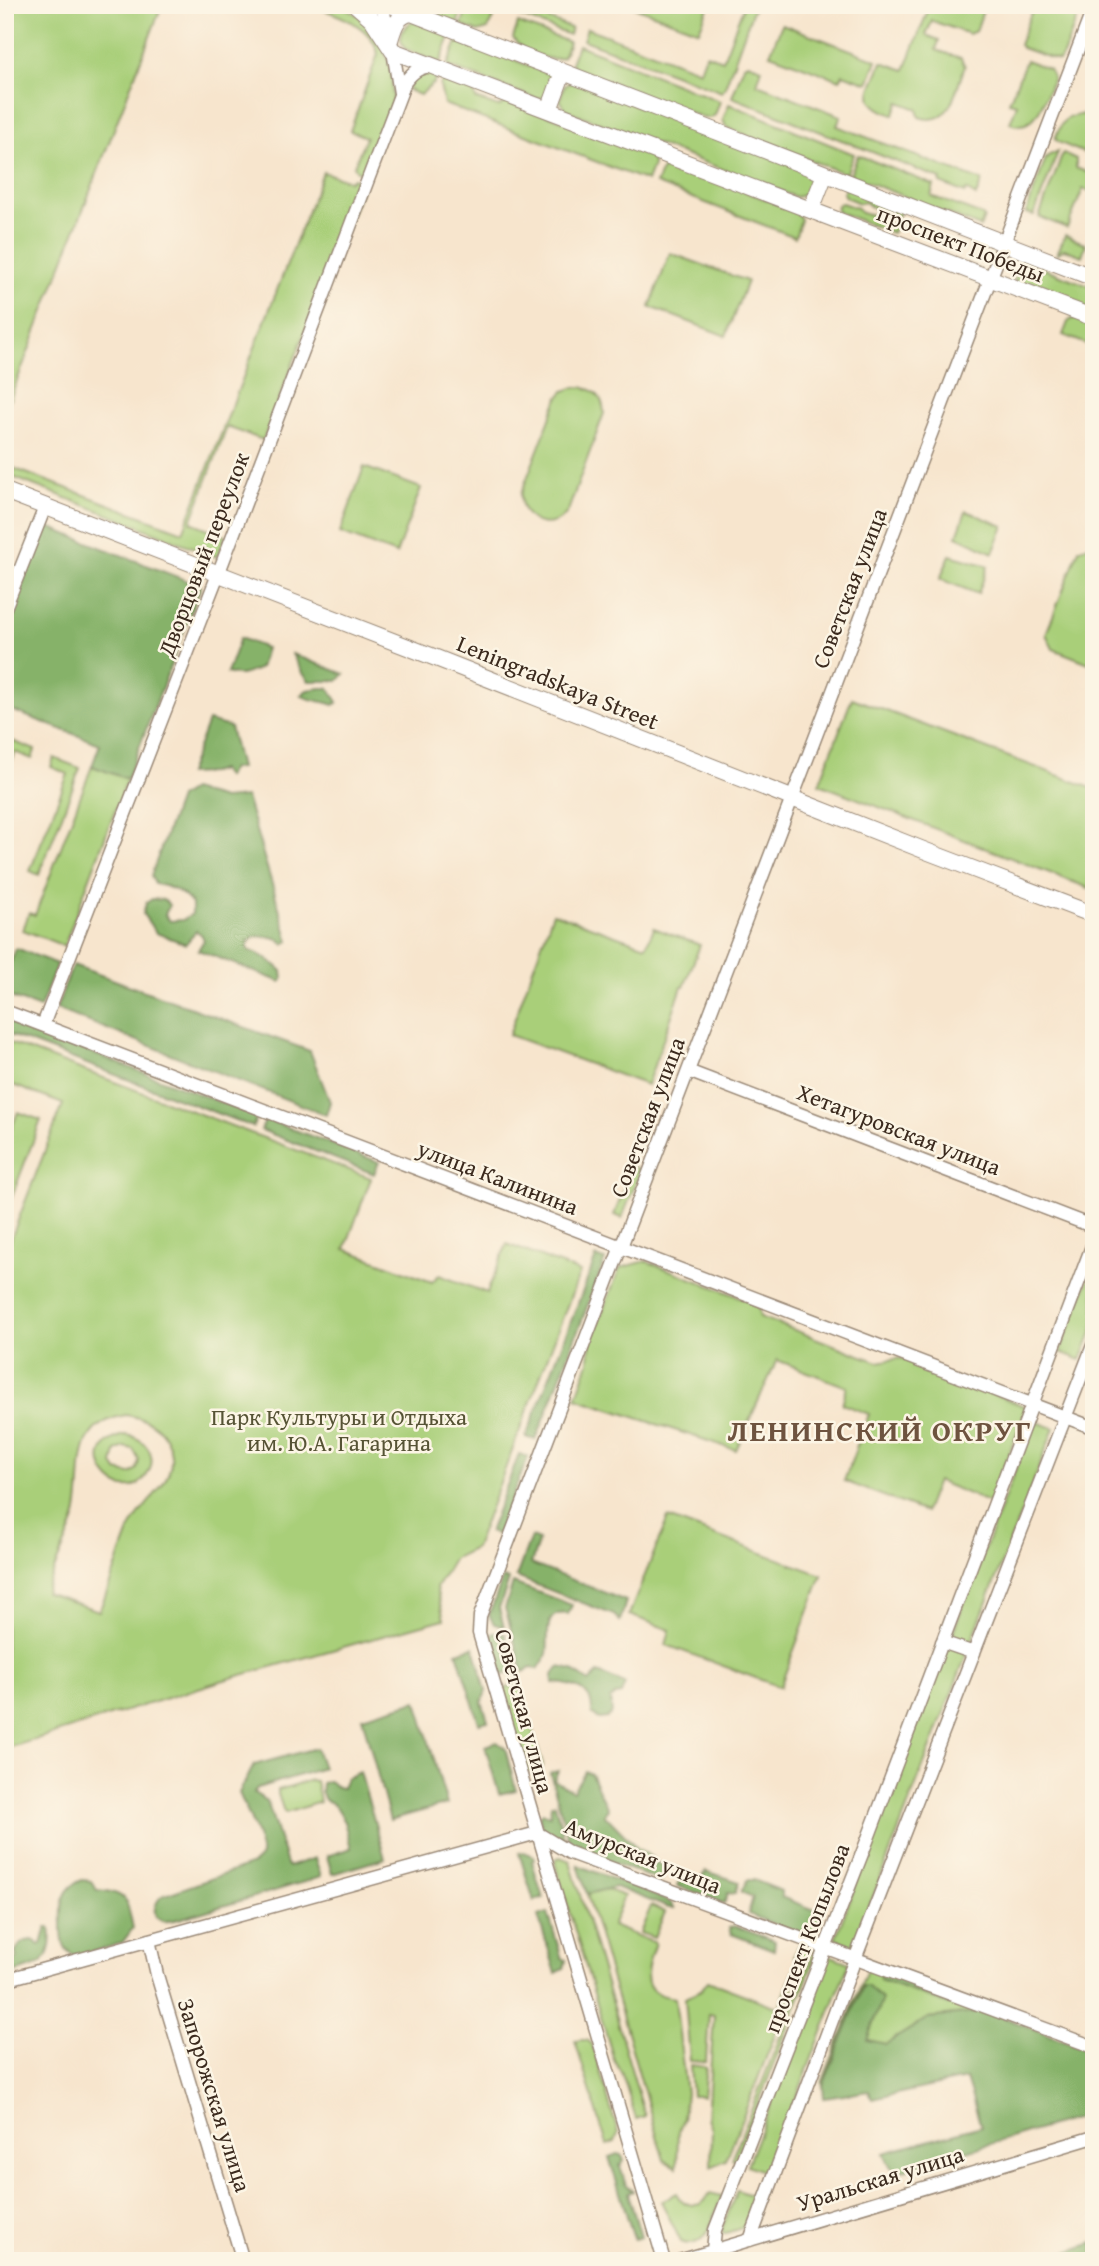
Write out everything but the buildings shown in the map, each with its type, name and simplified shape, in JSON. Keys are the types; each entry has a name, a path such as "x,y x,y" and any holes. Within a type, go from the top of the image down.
{"main road":[{"path":"356,5 372,19 392,46"},
{"name":"проспект Победы","path":"391,5 1094,278"},
{"path":"392,46 395,23 402,16 411,13"},
{"name":"проспект Победы","path":"392,46 434,66 1094,318"},
{"path":"549,110 564,72"},
{"path":"811,210 825,174"},
{"name":"Leningradskaya Street","path":"5,491 1094,915"}],"street":[{"path":"382,5 392,46"},
{"name":"Советская улица","path":"664,2261 478,1633 480,1616 1094,7"},
{"name":"Дворцовый переулок","path":"392,46 400,97"},
{"name":"Дворцовый переулок","path":"43,1026 400,97 411,73 420,67 434,66"},
{"path":"5,608 45,507"},
{"name":"улица Калинина","path":"5,1011 1094,1428"},
{"name":"Хетагуровская улица","path":"688,1071 1094,1227"},
{"name":"проспект Копылова","path":"713,2250 715,2230 1094,1241"},
{"path":"750,2239 855,1959 1094,1343"},
{"path":"942,1642 974,1653"},
{"name":"Амурская улица","path":"5,1980 537,1833 570,1853 1094,2047"},
{"name":"Запорожская улица","path":"149,1940 157,1975 243,2261"},
{"name":"Уральская улица","path":"679,2261 1094,2137"}],"green space":[{"path":"5,5 162,5 5,412"},
{"path":"311,5 341,5 359,16 384,49 388,61 393,99 367,174 357,171 354,166 366,137 350,131 378,54 369,35 361,28"},
{"path":"407,5 464,5 457,24"},
{"path":"491,5 513,5 571,28 569,35"},
{"path":"629,5 709,5 699,31"},
{"path":"744,5 754,7 722,92 583,40 587,28 700,71 706,54 723,60"},
{"path":"930,5 985,5 976,31 969,34 932,21 926,35 939,40 936,50 961,58 965,66 951,105 939,117 930,119 919,117 917,109 899,102 893,115 871,100 872,88 882,62 905,70"},
{"path":"1034,5 1082,5 1059,61 1019,45"},
{"path":"469,6 494,15 488,29 478,32 461,25"},
{"path":"411,22 451,34 440,63 405,49 401,32"},
{"path":"518,23 569,42 563,57 543,57 522,47 513,38"},
{"path":"782,24 877,60 868,83 843,74 840,80 770,54"},
{"path":"459,37 551,75 546,97 537,99 447,66"},
{"path":"578,45 720,101 715,115 704,118 574,68 571,63"},
{"path":"1026,60 1049,69 1053,78 1039,112 1027,123 1019,125 1010,123 1017,104 1009,102"},
{"path":"748,63 762,68 757,84 841,116 837,126 982,181 976,196 966,190 965,193 940,183 941,179 732,97 744,65"},
{"path":"423,72 437,73 434,83 420,95 408,90 412,79"},
{"path":"444,75 471,86 476,99 498,107 510,100 652,156 653,165 647,181 444,104 440,86"},
{"path":"573,81 805,170 812,182 811,190 809,194 796,197 566,110 560,100 564,86"},
{"path":"729,104 854,154 846,174 728,128 723,119"},
{"path":"1084,114 1094,115 1094,157 1055,139 1065,120"},
{"path":"1058,152 1034,215 1026,213 1046,158"},
{"path":"1063,153 1076,159 1076,168 1094,175 1094,193 1083,189 1067,228 1039,217"},
{"path":"858,155 934,185 931,196 982,215 984,218 980,227 850,175"},
{"path":"669,163 797,211 801,220 795,237 656,184 663,167"},
{"path":"323,172 350,181 353,178 364,182 263,440 227,427 191,522 226,536 217,557 5,474 5,465 183,532"},
{"path":"846,186 902,208 898,217 866,202 859,203 845,197 843,193"},
{"path":"842,203 884,223 896,224 892,233 836,211 838,204"},
{"path":"1065,235 1086,244 1082,256 1064,249 1057,254"},
{"path":"670,253 747,281 726,336 650,307"},
{"path":"1022,260 1094,288 1094,312 1014,281"},
{"path":"1073,318 1094,323 1094,347 1063,335 1068,322"},
{"path":"575,387 587,388 596,393 604,413 568,511 554,523 546,524 531,518 525,512 521,494 558,398 564,391"},
{"path":"364,467 421,488 396,554 340,533"},
{"path":"966,511 1004,526 993,553 957,536"},
{"path":"43,525 201,586 127,779 92,766 100,744 11,710 5,723 5,623"},
{"path":"1094,544 1094,665 1053,649 1046,634 1079,549"},
{"path":"950,555 988,566 978,594 940,579"},
{"path":"240,638 266,648 260,668 244,674 227,673"},
{"path":"292,654 344,674 338,681 309,681"},
{"path":"329,688 338,702 334,705 301,695 307,690"},
{"path":"852,698 1094,789 1094,890 819,784"},
{"path":"208,721 230,727 240,768 232,769 226,777 221,770 188,774"},
{"path":"10,740 35,750 32,759 15,752 5,776 5,752"},
{"path":"54,758 80,768 39,875 30,871 68,774 51,767"},
{"path":"92,766 127,779 64,946 23,930 29,913 35,915"},
{"path":"191,790 223,799 246,797 289,941 284,944 274,937 253,937 248,943 248,950 282,971 281,982 198,950 204,940 196,931 186,944 156,933 143,914 146,903 152,899 164,900 169,905 165,915 170,921 183,920 192,914 192,904 184,896 171,888 155,884 151,876 179,798"},
{"path":"553,913 646,946 654,928 700,945 647,1085 509,1035"},
{"path":"16,948 57,964 40,1008 5,995 5,977"},
{"path":"73,965 310,1051 330,1102 326,1115 56,1009"},
{"path":"5,1020 257,1116 253,1127 5,1033"},
{"name":"Парк Культуры и Отдыха им. Ю.А. Гагарина","path":"5,1041 371,1178 345,1249 432,1282 439,1275 487,1293 507,1244 580,1272 475,1548 454,1558 436,1588 444,1619 224,1680 5,1749 5,1254 63,1104 5,1082","holes":["126,1415 149,1422 163,1433 171,1453 171,1465 161,1487 130,1529 99,1611 45,1593 76,1518 81,1465 88,1439 96,1428 108,1420"]},
{"path":"18,1112 41,1120 5,1215 5,1131 10,1132"},
{"path":"266,1119 379,1162 374,1174 261,1130"},
{"path":"633,1167 641,1170 622,1218 614,1215"},
{"path":"596,1257 605,1260 536,1440 526,1437"},
{"path":"646,1261 758,1304 760,1317 878,1362 901,1358 1027,1407 990,1503 937,1481 925,1512 844,1481 869,1414 842,1404 847,1387 777,1360 736,1450 576,1398 589,1362 590,1343 620,1268"},
{"path":"1094,1265 1094,1328 1081,1360 1060,1352"},
{"path":"1034,1421 1054,1428 854,1946 835,1939"},
{"path":"126,1435 139,1440 148,1449 151,1455 150,1468 137,1485 125,1487 114,1483 106,1474 101,1463 102,1452 110,1442","holes":["124,1447 133,1449 139,1460 137,1469 130,1474 117,1471 113,1464 116,1451"]},
{"path":"519,1454 528,1457 497,1535 489,1532"},
{"path":"668,1518 822,1575 780,1687 666,1645 670,1630 629,1615"},
{"path":"531,1537 539,1540 531,1564 626,1601 620,1621 614,1615 516,1577"},
{"path":"503,1578 509,1580 499,1608 504,1627 494,1624 489,1615"},
{"path":"513,1583 572,1605 568,1614 559,1614 550,1621 547,1654 538,1669 531,1668 523,1672 505,1608"},
{"path":"493,1633 505,1634 515,1671 499,1676 486,1639"},
{"path":"474,1647 486,1691 482,1702 488,1721 479,1723 457,1652"},
{"path":"560,1667 572,1670 589,1682 598,1673 625,1684 621,1694 610,1699 612,1713 607,1718 599,1719 592,1714 591,1701 586,1694 573,1686 553,1683 553,1675"},
{"path":"519,1684 543,1766 532,1773 526,1770 503,1695 506,1688"},
{"path":"417,1701 447,1804 390,1820 362,1717"},
{"path":"497,1742 505,1748 516,1790 499,1794 485,1746"},
{"path":"316,1748 323,1768 257,1788 254,1793 267,1801 288,1867 315,1858 321,1877 179,1919 158,1919 155,1909 162,1896 253,1864 260,1858 259,1843 239,1793 254,1765"},
{"path":"558,1771 554,1780 573,1791 585,1771 591,1774 608,1809 604,1814 636,1847 669,1869 660,1881 571,1847 550,1773"},
{"path":"360,1772 385,1858 332,1874 327,1856 351,1848 340,1813 325,1800 321,1792 322,1783 329,1781 342,1788 346,1778"},
{"path":"311,1780 316,1781 320,1802 284,1812 278,1790"},
{"path":"555,1804 565,1842 563,1844 544,1832 539,1816 542,1813 550,1815 551,1805"},
{"path":"519,1853 534,1856 532,1861 543,1898 534,1901"},
{"path":"560,1857 570,1861 645,2116 636,2119 622,2074 614,2060 555,1864"},
{"path":"578,1865 670,1902 674,1908 615,1887 587,1894"},
{"path":"706,1871 739,1882 735,1894 728,1893 724,1904 678,1886 681,1877 700,1883"},
{"path":"82,1880 91,1881 97,1890 120,1896 127,1905 133,1928 122,1943 76,1957 63,1943 62,1909 64,1897 70,1887"},
{"path":"747,1880 754,1880 781,1891 781,1897 823,1913 812,1939 748,1914 753,1897 741,1892"},
{"path":"605,1889 624,1896 612,1926 655,1943 647,1970 648,1983 657,1993 675,1998 686,2093 683,2119 678,2132 677,2167 664,2160 587,1894"},
{"path":"651,1906 665,1912 654,1938 640,1933"},
{"path":"548,1913 562,1959 566,1960 564,1969 556,1973 538,1916"},
{"path":"734,1926 775,1941 774,1950 731,1934 729,1928"},
{"path":"47,1927 50,1927 51,1940 46,1957 34,1966 5,1975 5,1958 7,1962 17,1959 15,1952 25,1941 34,1940 39,1945 42,1944"},
{"path":"799,1945 809,1948 726,2160 711,2167 712,2129 707,2118 714,2015 709,2014 706,2062 690,2061 685,1998 701,1990 708,1981 779,2008 799,1958 794,1956"},
{"path":"814,1950 816,1956 736,2161 732,2159"},
{"path":"829,1955 849,1963 767,2173 747,2165"},
{"path":"868,1967 885,1973 879,1977 882,1981 950,2005 952,1997 982,2009 974,2013 928,2018 886,2044 867,2040 881,1999 863,1986 823,2086 822,2083"},
{"path":"881,1973 952,1997 953,2002 950,2005 881,1980"},
{"path":"863,1986 867,1986 882,1999 867,2040 886,2044 928,2018 974,2013 982,2009 1089,2050 1094,2058 1094,2113 897,2172 889,2165 884,2153 981,2126 966,2079 872,2099 869,2091 824,2098 823,2086"},
{"path":"587,2040 592,2044 618,2133 615,2142 607,2145 575,2041"},
{"path":"690,2065 706,2067 703,2096 692,2096"},
{"path":"617,2154 624,2160 620,2166 626,2186 633,2191 628,2193 641,2237 634,2239 609,2157"},
{"path":"737,2190 757,2197 745,2227 723,2234 722,2229"},
{"path":"677,2193 684,2202 693,2205 701,2204 710,2193 722,2196 708,2230 697,2242 681,2242 661,2201"},
{"path":"1094,2243 1094,2261 1040,2261"}],"district":[{"name":"ЛЕНИНСКИЙ ОКРУГ","path":"880,1430"}]}
